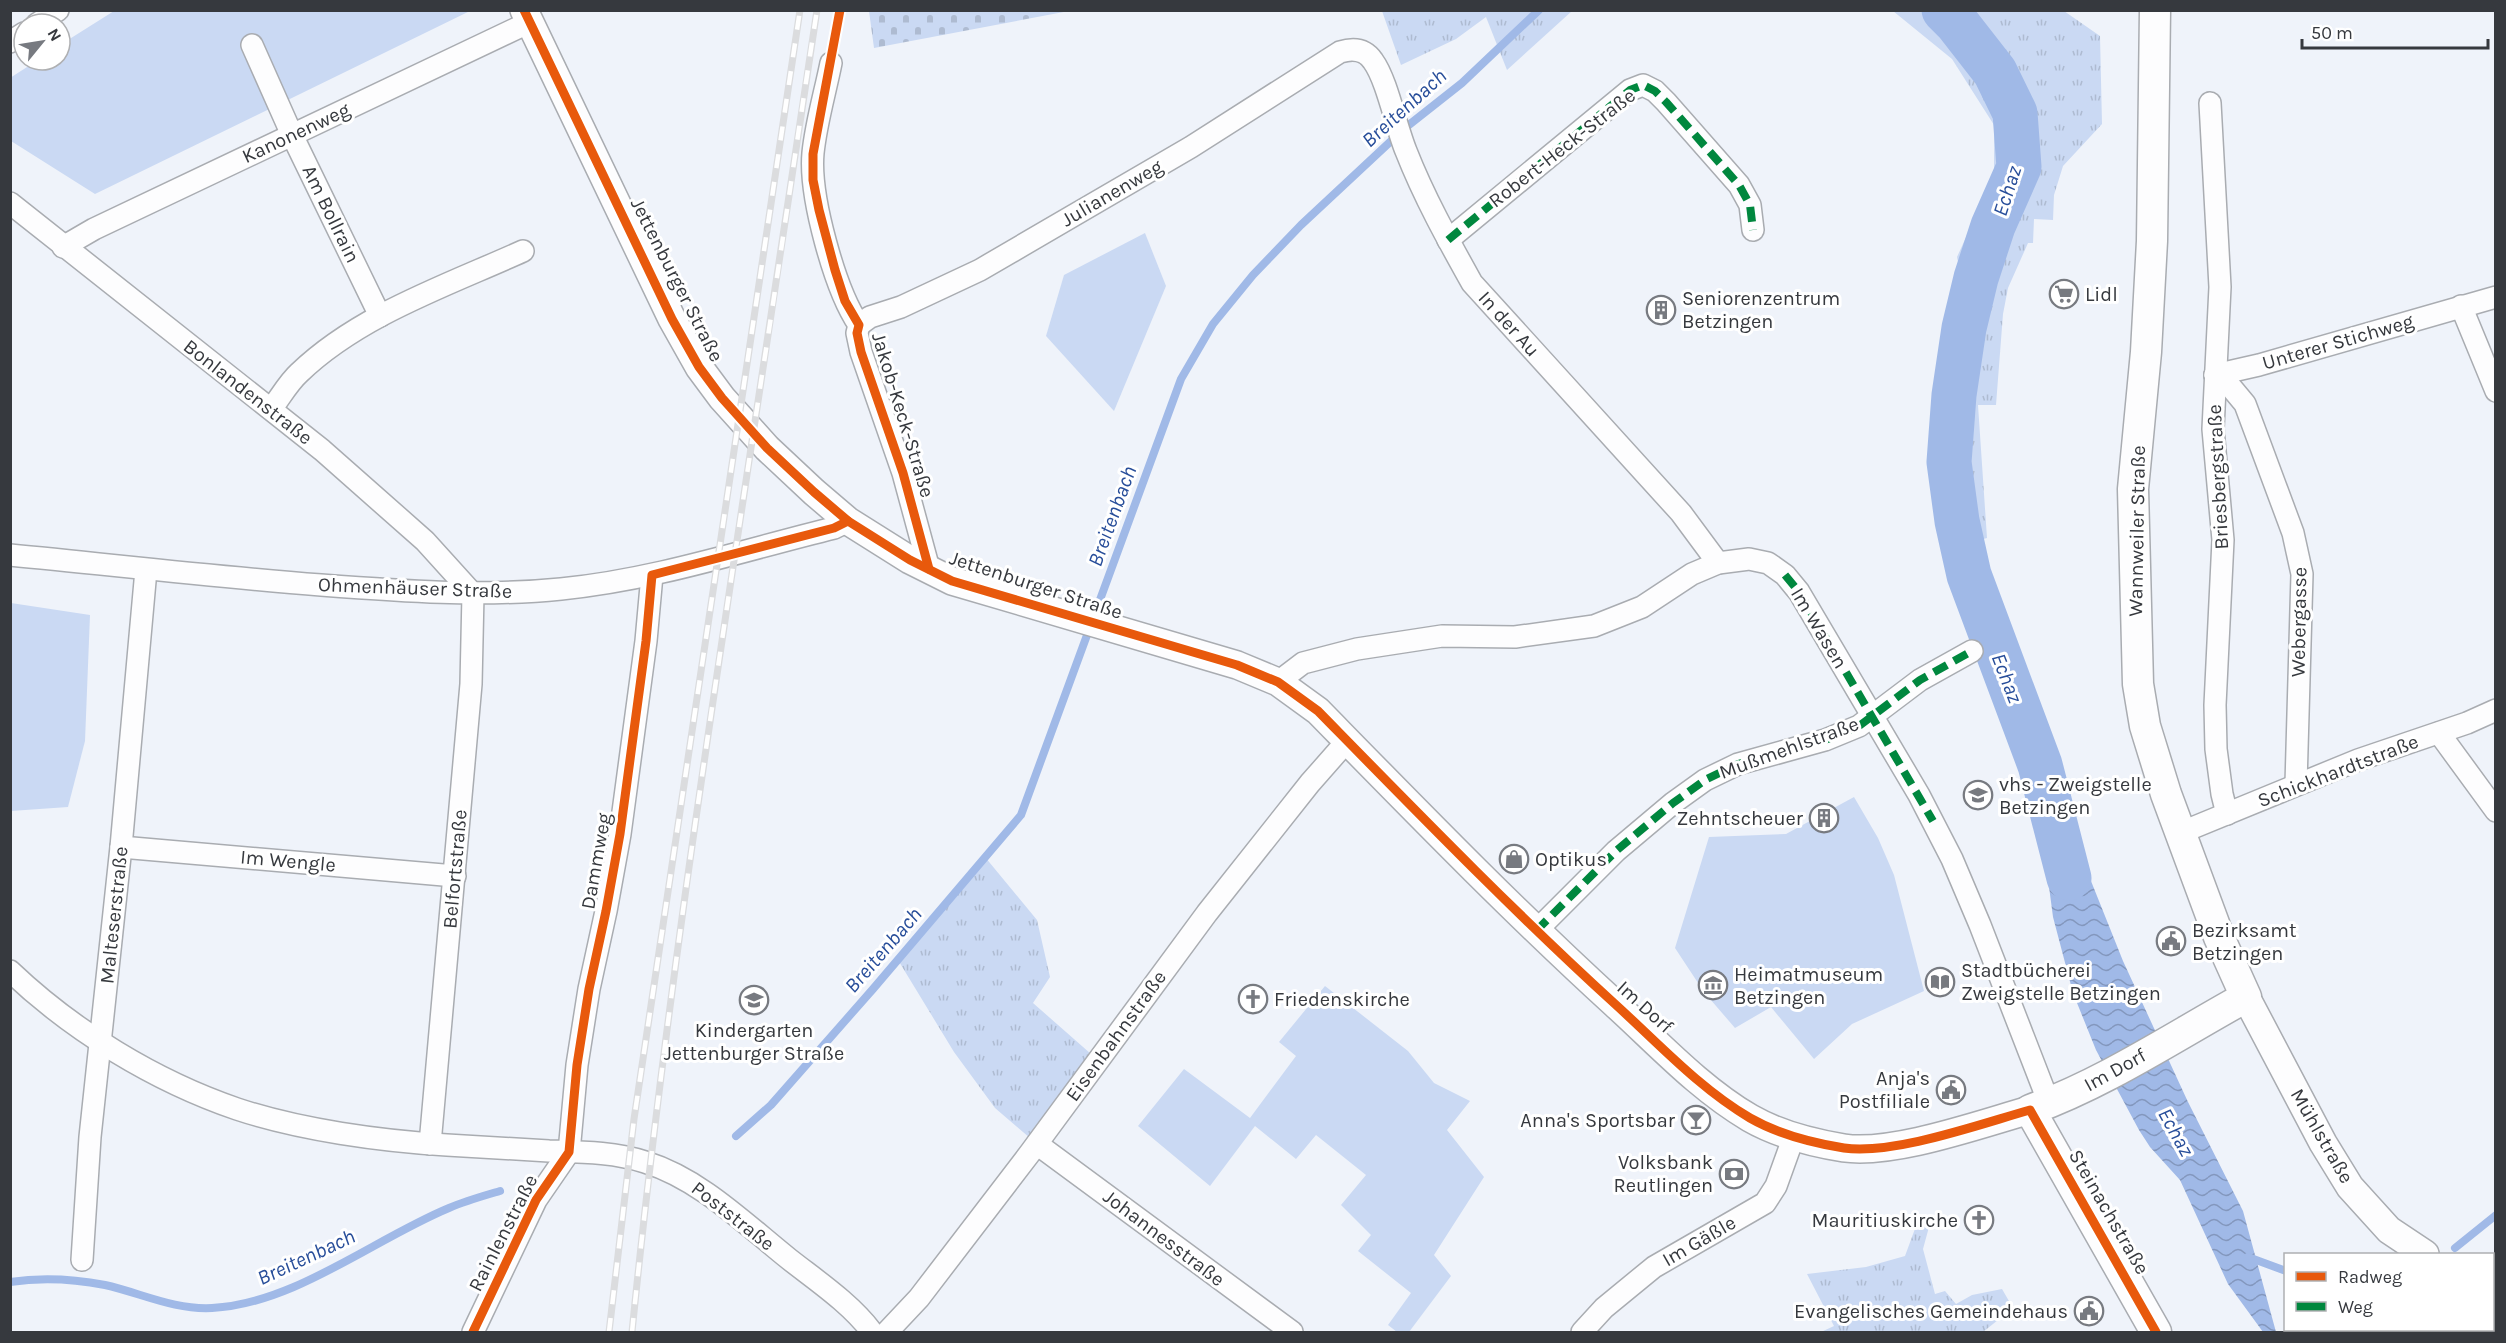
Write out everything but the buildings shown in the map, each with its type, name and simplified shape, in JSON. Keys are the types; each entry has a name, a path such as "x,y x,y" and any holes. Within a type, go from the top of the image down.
{"main road":[{"name":"Wannweiler Straße","path":"2156,10 2152,241 2146,352 2133,489 2135,643 2138,684 2145,726 2180,833 2219,937 2246,997"},
{"name":"Im Dorf","path":"2040,1106 2104,1078 2246,997"},
{"name":"Steinachstraße","path":"2040,1106 2156,1332"}],"street":[{"name":"Kanonenweg","path":"63,247 94,229 292,135 527,16"},
{"name":"Jettenburger Straße","path":"527,16 672,319 699,367 752,433 848,521 952,581 1237,665 1278,682 1318,711"},
{"name":"Am Bollrain","path":"252,45 292,135 381,316"},
{"name":"Julianenweg","path":"859,326 870,317 901,307 980,270 1191,147 1340,52 1349,49 1358,50"},
{"name":"In der Au","path":"1358,50 1372,60 1380,73 1406,153 1448,240 1472,283 1681,513 1718,562"},
{"name":"Jakob-Keck-Straße","path":"831,63 813,153 813,180 835,270 845,301 859,326 857,333 861,352 903,473 929,569"},
{"name":"Robert-Heck-Straße","path":"1448,240 1630,90 1643,85 1655,91 1666,102 1739,185 1750,205 1754,230"},
{"name":"Briesbergstraße","path":"2210,102 2220,266 2213,429 2223,540 2216,749 2227,814"},
{"name":"Bonlandenstraße","path":"14,214 63,247 322,450 425,541 473,594"},
{"path":"271,409 297,375 325,350 381,316 523,251"},
{"name":"Unterer Stichweg","path":"2215,375 2259,365 2496,297"},
{"path":"2461,306 2496,392"},
{"name":"Webergasse","path":"2215,375 2230,386 2245,404 2293,532 2300,559 2302,574 2296,784"},
{"name":"Ohmenhäuser Straße","path":"10,555 146,570 395,591 473,594 559,589 652,575 834,528 848,521"},
{"name":"Im Wasen","path":"1278,682 1303,663 1357,649 1442,636 1515,637 1594,626 1642,607 1692,574 1718,562 1749,559 1768,563 1785,575 1799,592 1919,795 1952,859 2025,1041 2040,1106"},
{"name":"Malteserstraße","path":"82,1260 90,1137 102,1041 146,570"},
{"name":"Dammweg","path":"569,1152 577,1065 588,989 606,911 623,811 646,641 652,575"},
{"name":"Belfortstraße","path":"430,1144 471,684 473,594"},
{"name":"Mußmehlstraße","path":"1536,931 1617,851 1704,780 1738,764 1826,740 1872,717 1920,680 1972,651"},
{"name":"Im Dorf","path":"1318,711 1536,931 1701,1083 1751,1118 1794,1136 1844,1148 1873,1149 1929,1137 2040,1106"},
{"name":"Schickhardtstraße","path":"2180,833 2358,760 2496,711"},
{"path":"2439,733 2496,811"},
{"name":"Eisenbahnstraße","path":"887,1332 919,1298 1037,1144 1207,913 1310,783 1347,741"},
{"name":"Im Wengle","path":"121,847 455,876"},
{"name":"Poststraße","path":"10,971 55,1009 102,1041 185,1088 238,1109 291,1123 430,1144 618,1156 643,1161 672,1172 699,1187 843,1303 872,1332"},
{"name":"Mühlstraße","path":"2246,997 2323,1143 2350,1187 2390,1230 2423,1253"},
{"name":"Im Gäßle","path":"1582,1332 1620,1294 1654,1267 1764,1203 1776,1185 1794,1136"},
{"name":"Johannesstraße","path":"1037,1144 1292,1332"},
{"name":"Rainlenstraße","path":"473,1332 536,1200 569,1152"}],"green space":[{"path":"472,10 95,194 11,141 10,78 19,72 72,72 72,37 114,11"},
{"path":"869,10 1069,11 874,48"},
{"path":"1382,10 1572,11 1507,70 1486,17 1456,39 1401,65"},
{"path":"1893,11 2064,11 2100,36 2102,124 2063,166 2054,195 2053,220 2034,219 2033,243 2028,243 2008,288 2003,314 1996,405 1978,405 1987,538 1966,544 1956,472 1973,335 1957,257 1994,176 1994,125 1952,59"},
{"path":"1145,233 1166,286 1114,411 1046,336 1064,275"},
{"path":"11,603 90,615 85,741 68,807 11,811"},
{"path":"1854,797 1878,838 1894,875 1924,991 1852,1024 1814,1059 1771,1007 1735,1028 1704,992 1675,948 1709,837 1786,834"},
{"path":"985,857 1037,920 1050,977 1033,1003 1099,1061 1037,1144 995,1108 954,1052 898,960"},
{"path":"1325,986 1408,1051 1434,1083 1470,1101 1447,1130 1484,1177 1434,1255 1451,1276 1409,1332 1397,1332 1388,1325 1411,1293 1358,1251 1371,1235 1341,1205 1366,1175 1316,1135 1296,1159 1255,1126 1210,1186 1138,1126 1184,1069 1250,1118 1296,1056 1279,1042"},
{"path":"1916,1226 1929,1227 1923,1249 1935,1294 1945,1291 1956,1304 1972,1295 2002,1289 2013,1308 1983,1332 1821,1332 1834,1326 1807,1274 1866,1267 1905,1256"}],"water":[{"path":"2054,819 2067,830 2077,846 2123,961 2188,1102 2243,1211 2276,1332 2263,1332 2228,1284 2180,1180 2150,1147 2139,1130 2096,1050 2073,993 2053,917 2043,841 2047,822"}],"waterway":[{"name":"Breitenbach","path":"736,1136 771,1105 1021,815 1181,379 1213,324 1253,275 1301,225 1405,128 1462,83 1539,10"},
{"name":"Echaz","path":"1944,10 1995,72 2015,113 2019,167 1993,226 1976,278 1964,328 1954,395 1949,462 1957,521 1969,575 2040,765 2069,878"},
{"name":"Breitenbach","path":"10,1282 46,1279 82,1281 105,1285 171,1304 198,1308 243,1304 303,1283 449,1208 500,1191"},
{"path":"2455,1248 2496,1215"},
{"path":"2248,1257 2284,1270"}],"railway":[{"path":"609,1332 634,1119 800,10"},
{"path":"632,1332 659,1092 691,853 817,10"}],"marked path":[{"path":"1448,240 1630,90 1643,85 1655,91 1666,102 1739,185 1750,205 1753,230"},
{"path":"1785,575 1799,592 1933,821"},
{"path":"1536,931 1616,851 1673,803 1705,780 1738,764 1825,740 1859,726 1920,680 1972,651"}],"cycle path":[{"path":"524,10 672,319 699,367 722,398 767,448 848,521 910,560 952,581 1237,665 1278,682 1318,711 1501,896 1680,1064 1713,1093 1761,1124 1808,1141 1844,1148 1864,1149 1912,1143 2030,1110 2156,1332"},
{"path":"840,10 813,154 813,180 835,270 845,301 859,325 857,333 861,352 903,473 929,569"},
{"path":"473,1332 536,1200 569,1152 577,1065 589,989 620,834 646,641 652,575 834,528 848,521"}],"place":[{"name":"Lidl","path":"2064,294"},
{"name":"Seniorenzentrum Betzingen","path":"1661,310"},
{"name":"vhs - Zweigstelle Betzingen","path":"1978,795"},
{"name":"Zehntscheuer","path":"1824,818"},
{"name":"Optikus","path":"1514,859"},
{"name":"Bezirksamt Betzingen","path":"2171,941"},
{"name":"Stadtbücherei Zweigstelle Betzingen","path":"1940,982"},
{"name":"Heimatmuseum Betzingen","path":"1713,985"},
{"name":"Friedenskirche","path":"1253,999"},
{"name":"Kindergarten Jettenburger Straße","path":"754,1000"},
{"name":"Anja's Postfiliale","path":"1951,1090"},
{"name":"Anna's Sportsbar","path":"1696,1120"},
{"name":"Volksbank Reutlingen","path":"1734,1174"},
{"name":"Mauritiuskirche","path":"1979,1220"},
{"name":"Evangelisches Gemeindehaus","path":"2089,1311"}]}
